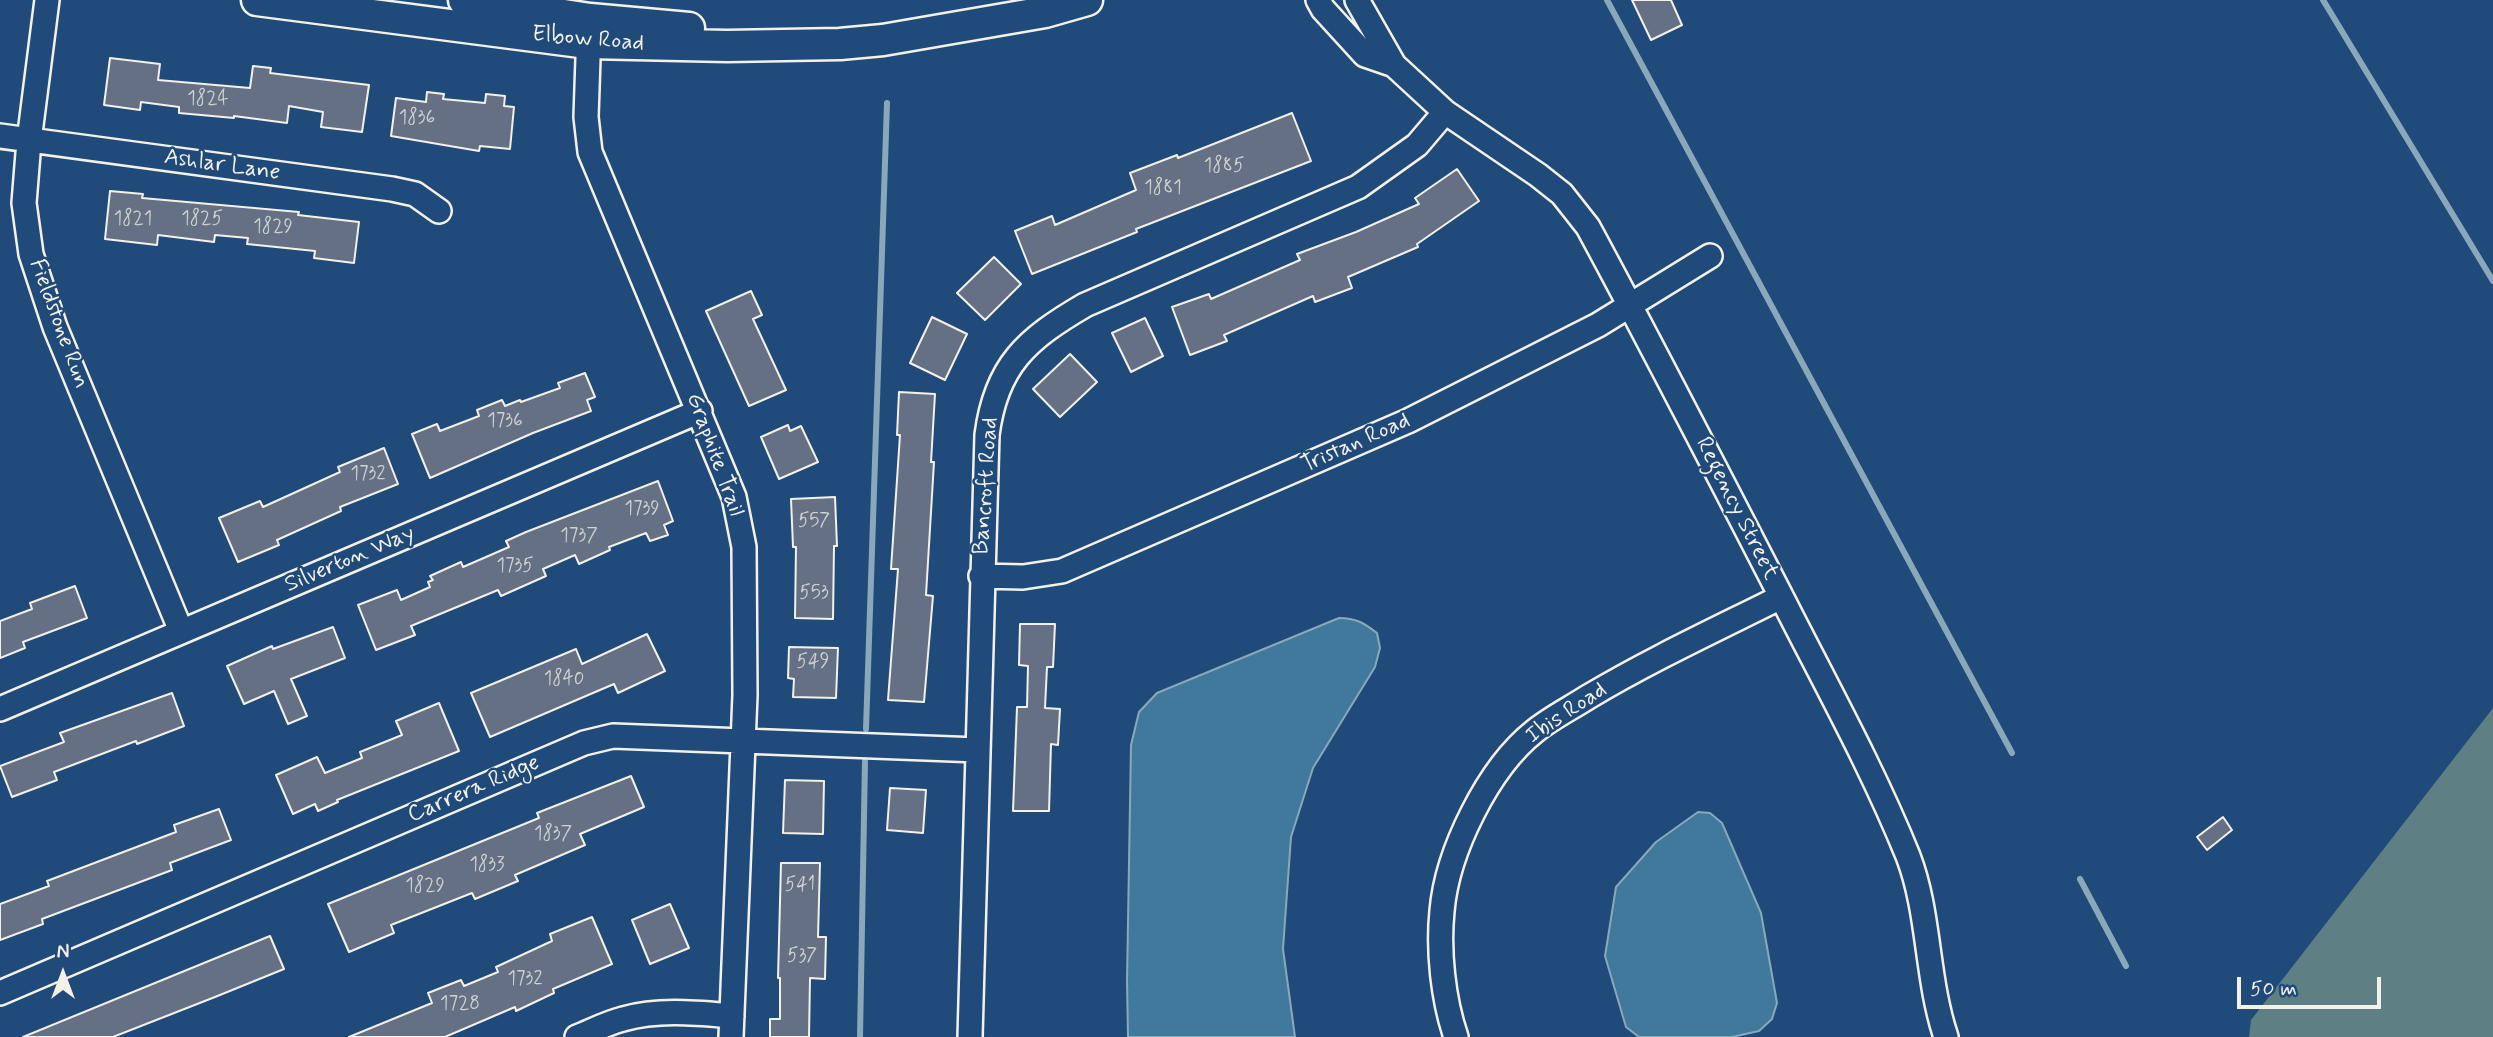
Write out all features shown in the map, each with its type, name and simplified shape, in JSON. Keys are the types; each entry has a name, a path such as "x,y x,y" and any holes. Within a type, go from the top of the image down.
{"main road":[{"name":"Elbow Road","path":"257,0 589,31"},
{"name":"Elbow Road","path":"464,0 589,31 621,45 799,46 883,40 1045,12 1087,0"}],"street":[{"name":"Fieldstone Run","path":"47,0 24,202 31,254 55,327 181,631"},
{"name":"Regency Street","path":"1318,0 1365,55 1394,65"},
{"name":"Regency Street","path":"1357,0 1394,65 1445,111 1562,194 1588,227 1884,799 1909,859 1922,913 1939,1016 1946,1037"},
{"name":"Graphite Trail","path":"589,31 586,117 590,152 734,497 744,547 745,695 732,1026"},
{"name":"Bancroft Road","path":"970,1037 981,576 989,413 997,386 1032,340 1057,321 1085,305 1359,187 1417,145 1445,111"},
{"name":"Ashlar Lane","path":"0,136 392,189 415,194 439,211"},
{"name":"Tristan Road","path":"981,576 1023,577 1062,570 1124,546 1408,421 1529,362 1631,306 1710,256"},
{"name":"Silverton Way","path":"0,709 700,411"},
{"name":"Ibis Road","path":"1456,1037 1446,990 1442,910 1454,855 1477,806 1498,770 1534,731 1577,704 1620,678 1781,597"},
{"name":"Carrera Ridge","path":"0,993 584,743 613,736 978,750"},
{"path":"577,1037 623,1019 664,1012 732,1026"}],"green space":[{"path":"2493,708 2493,1037 2249,1037 2251,1020"}],"water":[{"path":"1339,618 1355,620 1372,629 1377,633 1380,648 1375,667 1313,768 1291,837 1283,949 1295,1037 1128,1037 1131,745 1139,712 1157,693"},
{"path":"1698,812 1710,813 1722,823 1761,913 1777,1003 1772,1019 1759,1031 1732,1037 1639,1037 1626,1027 1605,956 1616,887 1656,842"}],"building":[{"path":"1632,0 1671,0 1682,25 1651,40"},
{"path":"110,58 160,64 158,80 250,88 253,66 271,68 270,73 369,85 362,132 321,127 323,112 289,106 287,123 179,113 179,107 141,102 140,110 104,105"},
{"path":"427,92 444,94 443,99 485,103 486,94 505,96 504,106 514,107 510,149 480,146 479,151 391,136 396,98 426,102"},
{"path":"1292,113 1311,161 1136,229 1137,232 1032,274 1015,231 1052,216 1055,225 1136,190 1130,173 1177,155 1178,158"},
{"path":"1457,169 1479,201 1417,244 1418,247 1348,277 1352,288 1315,302 1313,296 1224,335 1227,341 1190,355 1172,307 1209,294 1211,299 1300,260 1297,254 1419,204 1415,198"},
{"path":"110,191 143,194 142,198 299,212 298,215 359,222 354,263 314,258 315,251 247,244 248,238 215,235 214,242 158,235 157,245 105,239"},
{"path":"994,257 1021,284 985,320 957,293"},
{"path":"751,291 762,315 753,319 786,390 749,406 706,311"},
{"path":"932,317 967,334 945,380 910,363"},
{"path":"1145,318 1163,356 1131,372 1112,333"},
{"path":"1070,354 1097,382 1060,417 1033,389"},
{"path":"585,373 595,397 587,400 591,411 430,478 412,434 437,424 440,431 479,416 477,410 502,400 505,406 520,400 521,402 560,388 558,383"},
{"path":"899,392 935,394 926,595 933,596 924,702 888,700 898,569 891,569 900,435 897,435"},
{"path":"788,425 790,431 801,426 818,462 779,479 761,437"},
{"path":"384,448 398,484 340,507 341,511 277,540 279,545 238,562 219,518 260,501 263,507 340,472 338,467"},
{"path":"658,481 673,521 664,525 668,535 650,541 646,533 609,547 610,550 579,564 575,555 543,569 546,576 501,596 498,590 411,626 415,635 376,650 358,605 397,590 401,600 430,587 428,582 433,580 430,576 461,562 463,567 509,547 506,541 526,532"},
{"path":"835,497 837,546 834,546 833,619 795,618 796,547 793,547 791,499"},
{"path":"75,586 87,618 23,642 25,648 0,658 0,621 32,609 30,603"},
{"path":"1020,624 1055,624 1053,667 1047,667 1045,708 1060,709 1058,745 1051,744 1049,811 1013,811 1017,707 1027,707 1028,666 1019,665"},
{"path":"333,627 345,658 291,679 307,716 288,724 274,691 244,704 227,666 272,646 273,649"},
{"path":"647,634 665,671 618,693 614,684 490,737 471,693 576,649 582,664"},
{"path":"789,647 838,648 836,698 793,697 794,679 788,678"},
{"path":"172,693 184,726 54,772 57,780 12,797 0,766 64,742 60,733"},
{"path":"439,703 459,751 337,800 338,802 318,811 315,804 293,814 276,775 317,757 325,773 362,758 360,752 402,735 396,721"},
{"path":"631,776 644,807 580,834 585,845 515,875 518,881 475,899 472,893 391,925 394,933 349,952 328,904 539,818 537,813"},
{"path":"785,780 824,781 823,834 783,833"},
{"path":"890,788 926,790 923,833 887,830"},
{"path":"219,809 231,840 170,863 172,870 42,919 43,924 0,940 0,904 49,886 47,881 176,832 174,825"},
{"path":"2223,817 2232,830 2207,850 2197,837"},
{"path":"781,863 820,863 818,937 826,937 825,979 810,978 809,1037 770,1037 770,1019 780,1019 778,978"},
{"path":"670,904 689,948 650,964 632,920"},
{"path":"592,917 612,964 553,989 554,993 516,1011 515,1007 445,1037 349,1037 432,1003 428,993 461,980 464,986 498,972 496,967 552,941 550,934"},
{"path":"270,936 284,969 113,1037 23,1037"}],"waterway":[{"path":"1607,0 2012,753"},
{"path":"2323,0 2493,281"},
{"path":"866,729 887,103"},
{"path":"860,1037 865,761"},
{"path":"2080,879 2126,966"}]}
